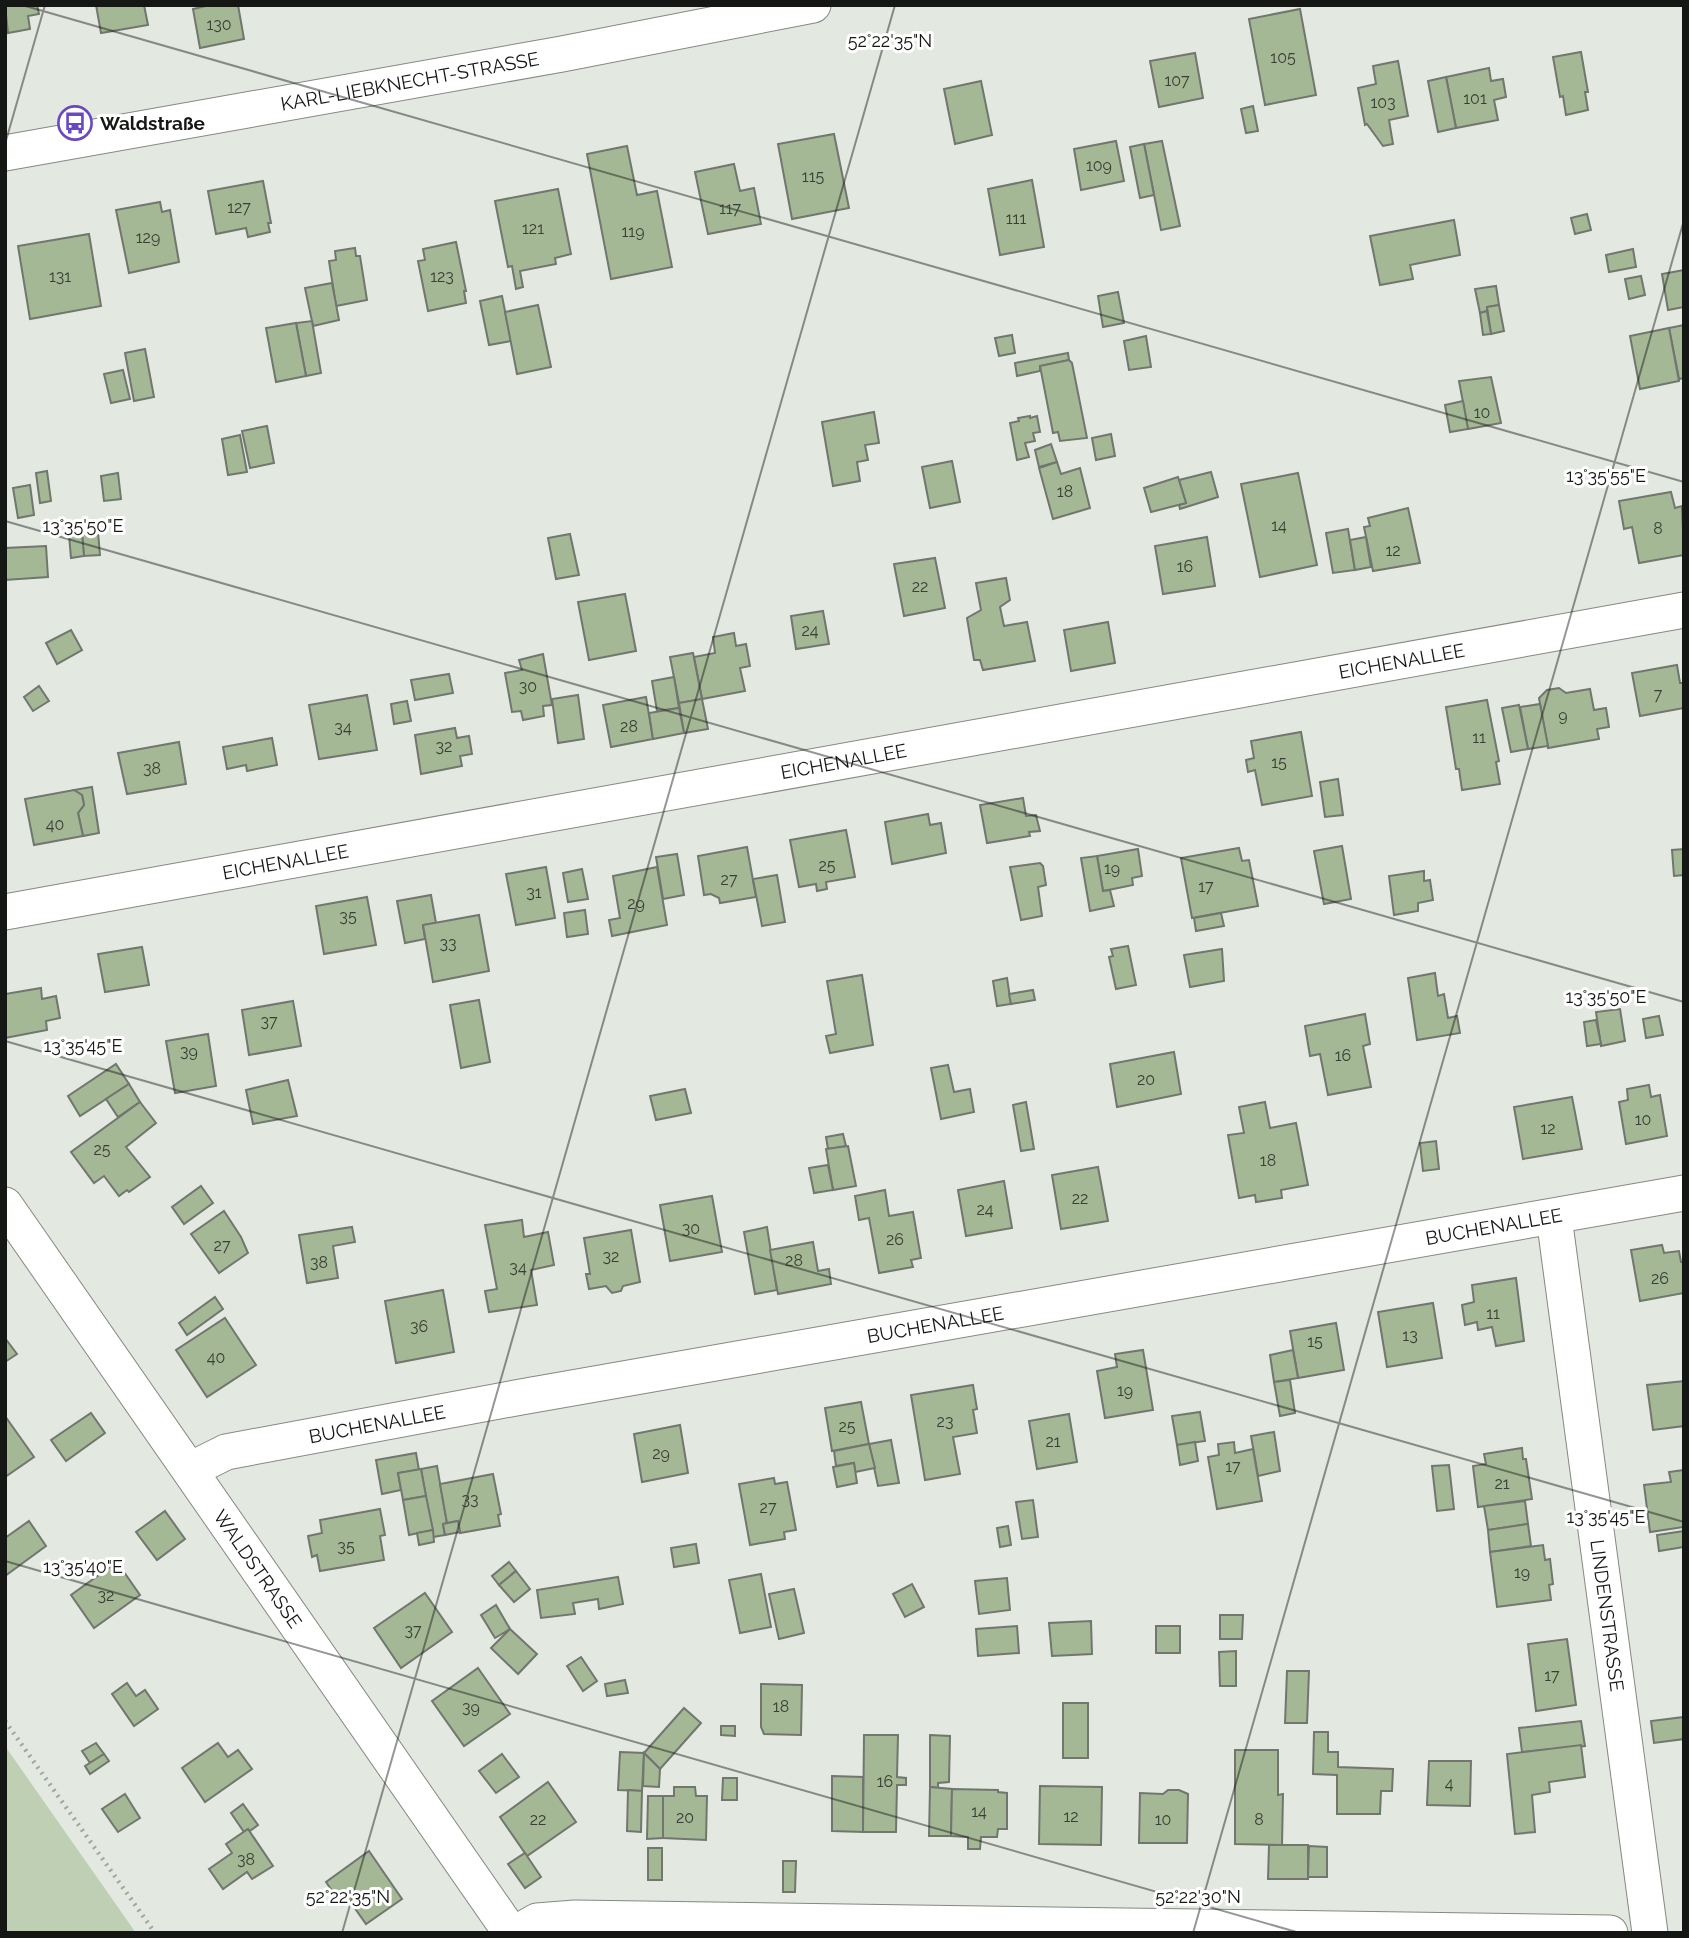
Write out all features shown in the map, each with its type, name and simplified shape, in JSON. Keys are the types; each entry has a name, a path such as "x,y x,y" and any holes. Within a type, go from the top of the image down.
{"street":[{"name":"KARL-LIEBKNECHT-STRASSE","path":"5,153 562,54 813,5"},
{"name":"EICHENALLEE","path":"5,912 1684,610"},
{"name":"BUCHENALLEE","path":"190,1470 226,1452 495,1401 1684,1193"},
{"name":"WALDSTRASSE","path":"5,1205 514,1933"},
{"name":"LINDENSTRASSE","path":"1554,1217 1650,1930"},
{"path":"514,1933 537,1921 575,1918 1610,1933 1650,1930"}],"path":[{"path":"5,1721 155,1933"}],"green space":[{"path":"5,1746 136,1933 5,1933"}],"building":[{"path":"5,5 37,5 39,14 28,16 30,29 8,33"},
{"path":"96,5 144,5 148,25 101,33"},
{"path":"210,5 238,5 244,39 200,48 193,9"},
{"path":"1300,9 1316,95 1265,105 1249,19"},
{"path":"1581,52 1588,92 1585,92 1588,110 1566,115 1553,57"},
{"path":"1195,53 1203,98 1159,107 1150,61"},
{"path":"1398,61 1408,116 1389,120 1393,144 1383,146 1367,124 1365,125 1358,88 1376,84 1373,66"},
{"path":"1489,68 1491,81 1503,79 1506,97 1494,100 1498,120 1456,128 1446,77"},
{"path":"1446,77 1456,128 1438,132 1428,81"},
{"path":"981,81 992,135 955,144 944,89"},
{"path":"1253,106 1258,131 1246,133 1241,109"},
{"path":"834,134 849,208 792,219 778,144"},
{"path":"1116,141 1124,181 1081,190 1074,149"},
{"path":"1162,141 1180,226 1161,230 1144,144"},
{"path":"1144,144 1154,195 1140,198 1130,147"},
{"path":"627,146 637,195 657,191 672,267 611,279 587,154"},
{"path":"734,164 740,191 754,188 761,224 708,234 695,172"},
{"path":"1032,180 1044,247 1000,255 988,189"},
{"path":"263,181 271,223 268,223 270,232 248,237 246,228 216,234 208,191"},
{"path":"558,189 571,254 555,258 556,264 520,271 523,287 516,289 512,266 508,267 495,201"},
{"path":"160,202 162,212 170,210 179,262 129,273 116,210"},
{"path":"1587,214 1591,230 1575,234 1571,218"},
{"path":"1454,220 1460,255 1410,265 1413,279 1380,285 1370,236"},
{"path":"89,234 101,306 30,319 18,246"},
{"path":"456,242 466,303 428,311 418,261 425,260 423,249"},
{"path":"355,248 356,256 360,256 367,300 336,306 329,261 336,260 335,251"},
{"path":"1633,249 1636,267 1609,272 1606,255"},
{"path":"1684,270 1684,307 1668,310 1662,274"},
{"path":"1641,276 1645,295 1629,299 1625,279"},
{"path":"332,283 339,320 313,326 305,288"},
{"path":"1496,286 1499,305 1487,307 1487,311 1480,313 1475,289"},
{"path":"1118,292 1124,323 1103,327 1098,296"},
{"path":"502,296 511,341 489,345 480,301"},
{"path":"538,305 551,367 517,374 505,312"},
{"path":"1499,305 1504,331 1491,334 1487,307"},
{"path":"1487,311 1491,334 1483,335 1480,313"},
{"path":"312,321 321,373 306,376 296,323"},
{"path":"296,323 306,376 276,382 266,328"},
{"path":"1684,325 1684,378 1679,379 1669,328"},
{"path":"1669,328 1679,381 1640,389 1630,336"},
{"path":"1012,335 1015,353 999,356 995,338"},
{"path":"1146,336 1151,367 1129,370 1124,341"},
{"path":"145,349 154,397 134,401 125,353"},
{"path":"1068,353 1069,360 1040,366 1040,371 1017,376 1015,363"},
{"path":"1069,360 1072,363 1087,438 1060,441 1058,432 1053,433 1040,366"},
{"path":"123,370 130,399 111,403 104,374"},
{"path":"1491,377 1501,423 1468,429 1459,381"},
{"path":"1463,401 1468,429 1450,432 1445,405"},
{"path":"874,412 879,443 865,445 868,460 857,462 860,481 833,486 822,422"},
{"path":"1037,416 1040,432 1033,433 1035,441 1025,443 1029,457 1017,460 1010,423"},
{"path":"267,426 274,463 250,468 242,431"},
{"path":"1111,434 1115,456 1096,460 1092,438"},
{"path":"240,435 247,472 228,475 222,439"},
{"path":"1051,444 1057,462 1039,467 1035,450"},
{"path":"952,461 960,502 930,508 922,467"},
{"path":"1057,462 1061,474 1080,468 1090,508 1053,519 1039,468"},
{"path":"47,471 51,501 40,503 36,473"},
{"path":"1211,472 1218,497 1180,509 1179,505 1186,503 1179,480"},
{"path":"118,473 121,499 104,501 101,476"},
{"path":"1298,473 1317,565 1260,577 1241,484"},
{"path":"1178,477 1186,503 1151,512 1144,488"},
{"path":"30,485 34,515 18,518 13,488"},
{"path":"1671,492 1675,508 1682,506 1684,555 1639,563 1632,527 1624,529 1619,501"},
{"path":"1408,508 1420,563 1373,571 1364,527 1370,526 1368,518"},
{"path":"1348,529 1355,570 1333,573 1326,533"},
{"path":"98,532 100,555 84,556 82,534"},
{"path":"82,534 84,556 71,558 69,535"},
{"path":"570,534 579,575 556,579 548,538"},
{"path":"1207,537 1215,586 1163,594 1155,546"},
{"path":"1366,537 1371,567 1355,570 1350,540"},
{"path":"46,546 48,577 5,580 5,548"},
{"path":"935,558 945,608 904,616 894,564"},
{"path":"1006,578 1010,600 1000,607 1004,626 1027,622 1035,661 983,670 980,660 974,660 967,618 981,610 976,583"},
{"path":"625,594 636,651 589,660 578,602"},
{"path":"823,611 829,644 796,649 791,616"},
{"path":"1108,622 1115,663 1071,671 1064,630"},
{"path":"71,630 82,650 57,664 46,643"},
{"path":"734,633 736,646 746,644 750,666 740,668 745,691 702,699 694,657 715,653 713,637"},
{"path":"693,653 702,699 679,703 670,657"},
{"path":"543,654 552,705 543,706 544,716 523,720 521,711 512,712 505,673 522,670 519,660"},
{"path":"1677,665 1680,683 1684,683 1684,708 1640,716 1632,673"},
{"path":"449,674 453,693 415,700 411,680"},
{"path":"674,677 679,708 657,711 652,681"},
{"path":"39,686 49,701 33,711 24,697"},
{"path":"1559,688 1566,693 1590,689 1594,710 1606,708 1609,727 1597,729 1599,739 1548,748 1539,698 1547,690"},
{"path":"367,695 377,750 319,759 309,705"},
{"path":"578,695 584,739 558,743 552,699"},
{"path":"646,697 653,739 611,747 603,705"},
{"path":"702,699 708,729 684,733 679,703"},
{"path":"1487,700 1499,761 1496,762 1500,784 1462,790 1446,707"},
{"path":"407,701 411,721 394,724 391,704"},
{"path":"1540,704 1548,746 1528,749 1520,707"},
{"path":"1519,705 1528,749 1511,752 1502,708"},
{"path":"679,708 684,733 653,739 649,713"},
{"path":"455,728 457,738 469,736 472,754 460,756 462,766 421,774 415,735"},
{"path":"1301,732 1312,796 1262,805 1255,770 1248,772 1246,760 1254,758 1251,741"},
{"path":"272,738 277,765 247,771 246,765 227,769 223,747"},
{"path":"179,742 186,784 127,794 118,753"},
{"path":"1338,779 1343,815 1325,817 1320,782"},
{"path":"92,787 99,833 83,836 78,813 84,805 82,795 74,790"},
{"path":"74,790 82,795 84,805 78,813 83,836 34,845 25,799"},
{"path":"1023,798 1026,816 1036,815 1040,831 1029,832 1030,836 987,843 980,805"},
{"path":"928,814 930,825 941,823 946,853 892,864 885,822"},
{"path":"846,830 855,877 826,882 827,889 817,891 816,884 799,887 790,840"},
{"path":"1342,846 1351,899 1324,904 1314,851"},
{"path":"747,847 756,897 720,903 719,898 711,894 704,895 698,856"},
{"path":"1239,848 1242,861 1249,860 1258,906 1192,918 1181,858"},
{"path":"1138,849 1142,876 1132,878 1133,885 1103,891 1097,856"},
{"path":"1684,849 1684,875 1674,876 1672,850"},
{"path":"677,854 684,895 663,899 656,857"},
{"path":"1097,856 1103,891 1110,890 1114,906 1090,911 1081,858"},
{"path":"1040,863 1043,866 1046,885 1038,887 1042,916 1021,920 1010,867"},
{"path":"546,867 555,918 516,925 506,874"},
{"path":"657,867 667,925 612,936 609,920 620,918 613,876"},
{"path":"582,869 588,899 568,902 563,873"},
{"path":"1424,871 1424,881 1430,880 1433,900 1418,903 1418,911 1394,915 1389,876"},
{"path":"777,875 785,922 762,926 753,879"},
{"path":"431,895 436,923 423,925 425,939 405,943 397,901"},
{"path":"367,897 376,945 324,954 316,906"},
{"path":"585,910 588,934 567,937 564,913"},
{"path":"1221,913 1224,926 1196,931 1194,918"},
{"path":"479,915 489,971 433,982 423,925"},
{"path":"1128,946 1136,985 1116,989 1109,957 1113,956 1111,949"},
{"path":"142,947 149,985 105,992 98,954"},
{"path":"1222,949 1224,981 1190,987 1184,955"},
{"path":"1435,973 1438,996 1444,994 1448,1018 1457,1016 1460,1033 1417,1040 1408,978"},
{"path":"862,975 873,1045 830,1053 826,1036 836,1034 827,981"},
{"path":"1007,978 1011,1004 997,1006 993,981"},
{"path":"41,988 42,999 56,996 60,1018 46,1021 47,1030 5,1038 5,994"},
{"path":"1033,990 1035,1000 1011,1004 1009,994"},
{"path":"479,1000 490,1062 461,1068 450,1005"},
{"path":"293,1001 301,1046 249,1055 242,1010"},
{"path":"1620,1009 1625,1041 1601,1046 1596,1012"},
{"path":"1365,1014 1370,1044 1363,1046 1371,1087 1328,1095 1320,1054 1310,1056 1305,1026"},
{"path":"1659,1016 1663,1035 1646,1038 1643,1019"},
{"path":"1596,1020 1601,1044 1587,1046 1584,1022"},
{"path":"208,1034 216,1086 175,1093 166,1041"},
{"path":"1174,1052 1181,1094 1117,1107 1110,1064"},
{"path":"116,1064 129,1084 80,1116 68,1096"},
{"path":"948,1065 954,1092 970,1089 974,1112 941,1119 931,1068"},
{"path":"288,1080 297,1116 253,1124 246,1090"},
{"path":"129,1084 140,1102 118,1117 106,1099"},
{"path":"1649,1085 1651,1097 1660,1095 1667,1136 1626,1144 1619,1102 1628,1100 1627,1089"},
{"path":"685,1089 691,1113 656,1120 650,1096"},
{"path":"1572,1097 1582,1149 1523,1159 1514,1107"},
{"path":"140,1102 156,1123 126,1147 150,1177 119,1196 104,1176 94,1183 71,1152"},
{"path":"1026,1102 1034,1149 1021,1151 1013,1105"},
{"path":"1265,1102 1270,1128 1296,1123 1308,1185 1281,1190 1282,1198 1256,1202 1255,1195 1239,1198 1228,1135 1244,1133 1239,1107"},
{"path":"843,1134 846,1146 828,1149 826,1137"},
{"path":"1436,1141 1439,1169 1423,1171 1420,1143"},
{"path":"848,1146 856,1186 833,1190 826,1149"},
{"path":"828,1165 833,1190 814,1193 809,1168"},
{"path":"1098,1167 1108,1221 1061,1229 1052,1175"},
{"path":"1004,1181 1012,1228 966,1236 958,1190"},
{"path":"201,1186 213,1203 184,1224 172,1207"},
{"path":"885,1190 889,1216 913,1212 921,1258 911,1260 913,1267 879,1273 869,1218 859,1220 855,1196"},
{"path":"712,1196 722,1252 670,1261 660,1205"},
{"path":"224,1211 248,1253 219,1273 191,1234"},
{"path":"522,1220 524,1237 548,1232 554,1265 531,1270 537,1305 489,1312 485,1291 497,1289 485,1225"},
{"path":"352,1227 355,1242 333,1246 338,1278 307,1283 299,1235"},
{"path":"767,1227 777,1290 755,1294 744,1232"},
{"path":"631,1230 640,1282 623,1286 621,1291 612,1293 606,1286 589,1289 586,1274 590,1274 584,1238"},
{"path":"813,1242 818,1271 829,1269 831,1284 778,1294 770,1250"},
{"path":"1662,1245 1664,1253 1679,1251 1681,1262 1684,1262 1684,1293 1640,1301 1631,1250"},
{"path":"1516,1278 1524,1341 1496,1346 1492,1327 1478,1330 1477,1322 1465,1325 1462,1305 1474,1302 1472,1285"},
{"path":"443,1290 454,1352 396,1363 385,1301"},
{"path":"215,1297 223,1309 187,1335 179,1323"},
{"path":"1433,1303 1442,1358 1387,1367 1378,1312"},
{"path":"225,1318 256,1365 207,1397 176,1350"},
{"path":"1336,1323 1344,1370 1298,1378 1290,1331"},
{"path":"5,1338 17,1354 5,1362"},
{"path":"1143,1350 1153,1410 1105,1418 1097,1371 1117,1367 1115,1354"},
{"path":"1293,1350 1298,1378 1274,1382 1270,1355"},
{"path":"1290,1380 1295,1413 1280,1416 1274,1382"},
{"path":"1684,1381 1684,1426 1653,1430 1647,1385"},
{"path":"973,1385 977,1433 953,1437 960,1474 925,1480 911,1395"},
{"path":"861,1402 869,1444 832,1451 825,1408"},
{"path":"1200,1412 1205,1441 1177,1445 1172,1416"},
{"path":"91,1413 105,1433 66,1461 51,1440"},
{"path":"1069,1414 1077,1462 1037,1469 1029,1421"},
{"path":"5,1416 34,1457 5,1477"},
{"path":"680,1425 688,1473 642,1482 634,1434"},
{"path":"1274,1432 1280,1471 1258,1476 1251,1436"},
{"path":"891,1440 899,1483 878,1486 869,1444"},
{"path":"1195,1442 1198,1461 1180,1465 1177,1445"},
{"path":"1234,1442 1235,1453 1253,1449 1262,1501 1217,1509 1208,1457 1219,1455 1218,1444"},
{"path":"869,1444 875,1468 855,1472 854,1463 836,1466 834,1451"},
{"path":"1522,1448 1532,1499 1478,1507 1473,1466 1486,1464 1484,1454"},
{"path":"416,1453 419,1470 398,1473 401,1490 382,1494 376,1460"},
{"path":"854,1463 857,1483 837,1487 833,1467"},
{"path":"1449,1465 1454,1509 1437,1511 1432,1466"},
{"path":"437,1466 447,1523 443,1524 445,1535 433,1537 421,1469"},
{"path":"421,1469 426,1496 403,1500 398,1473"},
{"path":"1684,1470 1684,1527 1650,1532 1644,1485 1671,1482 1669,1472"},
{"path":"493,1474 501,1514 498,1515 500,1526 460,1533 458,1521 447,1523 440,1484"},
{"path":"774,1478 775,1484 787,1482 796,1530 784,1532 785,1539 750,1545 739,1484"},
{"path":"426,1496 433,1530 409,1535 403,1500"},
{"path":"1033,1500 1038,1537 1022,1539 1016,1502"},
{"path":"1525,1501 1528,1524 1488,1530 1484,1506"},
{"path":"380,1509 385,1535 380,1536 384,1560 320,1571 317,1555 312,1557 308,1536 322,1533 320,1520"},
{"path":"165,1511 185,1539 157,1560 136,1532"},
{"path":"29,1521 46,1546 5,1576 5,1538"},
{"path":"458,1521 460,1532 445,1535 443,1524"},
{"path":"1528,1524 1531,1546 1490,1552 1488,1530"},
{"path":"1008,1526 1011,1545 1000,1547 997,1528"},
{"path":"433,1530 434,1542 419,1545 417,1533"},
{"path":"1684,1531 1684,1547 1659,1551 1657,1535"},
{"path":"696,1544 699,1563 674,1567 671,1548"},
{"path":"1543,1545 1545,1560 1550,1559 1553,1584 1549,1585 1551,1600 1497,1607 1490,1552"},
{"path":"117,1562 140,1595 94,1628 71,1595"},
{"path":"509,1562 516,1571 499,1585 492,1576"},
{"path":"516,1571 530,1589 514,1602 499,1585"},
{"path":"761,1574 771,1627 740,1633 729,1580"},
{"path":"618,1577 623,1604 599,1609 598,1599 573,1603 575,1614 541,1618 537,1590"},
{"path":"1007,1578 1010,1610 979,1614 975,1581"},
{"path":"912,1584 924,1607 905,1617 893,1594"},
{"path":"794,1589 804,1633 779,1639 769,1594"},
{"path":"425,1593 452,1632 401,1668 374,1628"},
{"path":"496,1605 510,1629 495,1638 481,1615"},
{"path":"1220,1615 1243,1615 1242,1639 1220,1639"},
{"path":"1091,1621 1092,1654 1052,1656 1049,1623"},
{"path":"1017,1626 1019,1653 978,1656 976,1629"},
{"path":"1156,1626 1180,1626 1180,1653 1156,1653"},
{"path":"510,1629 537,1654 518,1674 491,1648"},
{"path":"1567,1639 1576,1705 1536,1711 1528,1644"},
{"path":"1236,1651 1236,1686 1220,1686 1219,1652"},
{"path":"581,1657 597,1681 583,1691 567,1666"},
{"path":"478,1668 510,1714 464,1746 432,1701"},
{"path":"1287,1671 1309,1671 1307,1723 1285,1723"},
{"path":"625,1680 628,1693 607,1696 605,1684"},
{"path":"127,1683 136,1696 145,1690 158,1709 134,1726 112,1694"},
{"path":"761,1684 802,1685 801,1735 764,1734 761,1727"},
{"path":"1063,1703 1088,1703 1088,1758 1063,1758"},
{"path":"684,1708 701,1723 660,1769 644,1753"},
{"path":"1684,1717 1684,1739 1654,1743 1651,1721"},
{"path":"1581,1721 1585,1746 1522,1752 1519,1728"},
{"path":"721,1726 735,1726 735,1736 721,1735"},
{"path":"1314,1732 1328,1732 1328,1752 1338,1752 1338,1767 1393,1769 1392,1791 1381,1791 1380,1814 1337,1814 1337,1775 1313,1774"},
{"path":"864,1735 898,1735 897,1777 906,1778 906,1785 897,1785 896,1832 863,1832"},
{"path":"930,1735 950,1736 949,1782 938,1783 938,1788 930,1787"},
{"path":"96,1743 104,1754 90,1763 82,1751"},
{"path":"218,1743 228,1757 238,1750 252,1769 205,1802 182,1768"},
{"path":"1581,1745 1585,1777 1549,1782 1550,1792 1532,1795 1535,1832 1515,1834 1507,1754"},
{"path":"1235,1750 1278,1750 1278,1795 1283,1794 1282,1845 1235,1844"},
{"path":"620,1752 644,1753 642,1791 618,1790"},
{"path":"644,1753 660,1769 659,1787 643,1786"},
{"path":"104,1754 109,1761 90,1774 85,1766"},
{"path":"502,1754 519,1777 496,1793 479,1771"},
{"path":"1429,1761 1471,1761 1470,1806 1427,1805"},
{"path":"832,1776 863,1777 863,1832 832,1831"},
{"path":"723,1778 737,1778 737,1800 722,1800"},
{"path":"548,1782 576,1822 527,1856 500,1817"},
{"path":"1040,1786 1102,1787 1101,1845 1039,1844"},
{"path":"674,1787 695,1787 696,1796 707,1796 706,1840 663,1838 663,1796 674,1796"},
{"path":"930,1787 952,1789 951,1836 929,1836"},
{"path":"952,1789 998,1790 1007,1793 1007,1829 998,1829 997,1837 981,1837 980,1849 968,1849 968,1837 951,1836"},
{"path":"628,1790 642,1791 641,1832 627,1831"},
{"path":"1168,1790 1179,1790 1188,1794 1187,1843 1139,1843 1140,1793 1163,1794"},
{"path":"125,1794 140,1818 118,1832 102,1809"},
{"path":"648,1796 663,1796 663,1838 647,1839"},
{"path":"243,1804 258,1825 244,1832 231,1813"},
{"path":"248,1829 273,1866 252,1879 247,1872 223,1889 209,1869 232,1853 226,1844"},
{"path":"1269,1845 1308,1845 1308,1879 1268,1879"},
{"path":"1309,1846 1327,1847 1327,1877 1308,1877"},
{"path":"648,1848 662,1848 662,1880 648,1880"},
{"path":"369,1851 402,1899 366,1924 349,1900 342,1905 326,1882"},
{"path":"525,1853 541,1877 525,1888 508,1864"},
{"path":"783,1861 796,1861 795,1892 783,1892"}],"place":[{"name":"Waldstraße","path":"75,123"}]}
